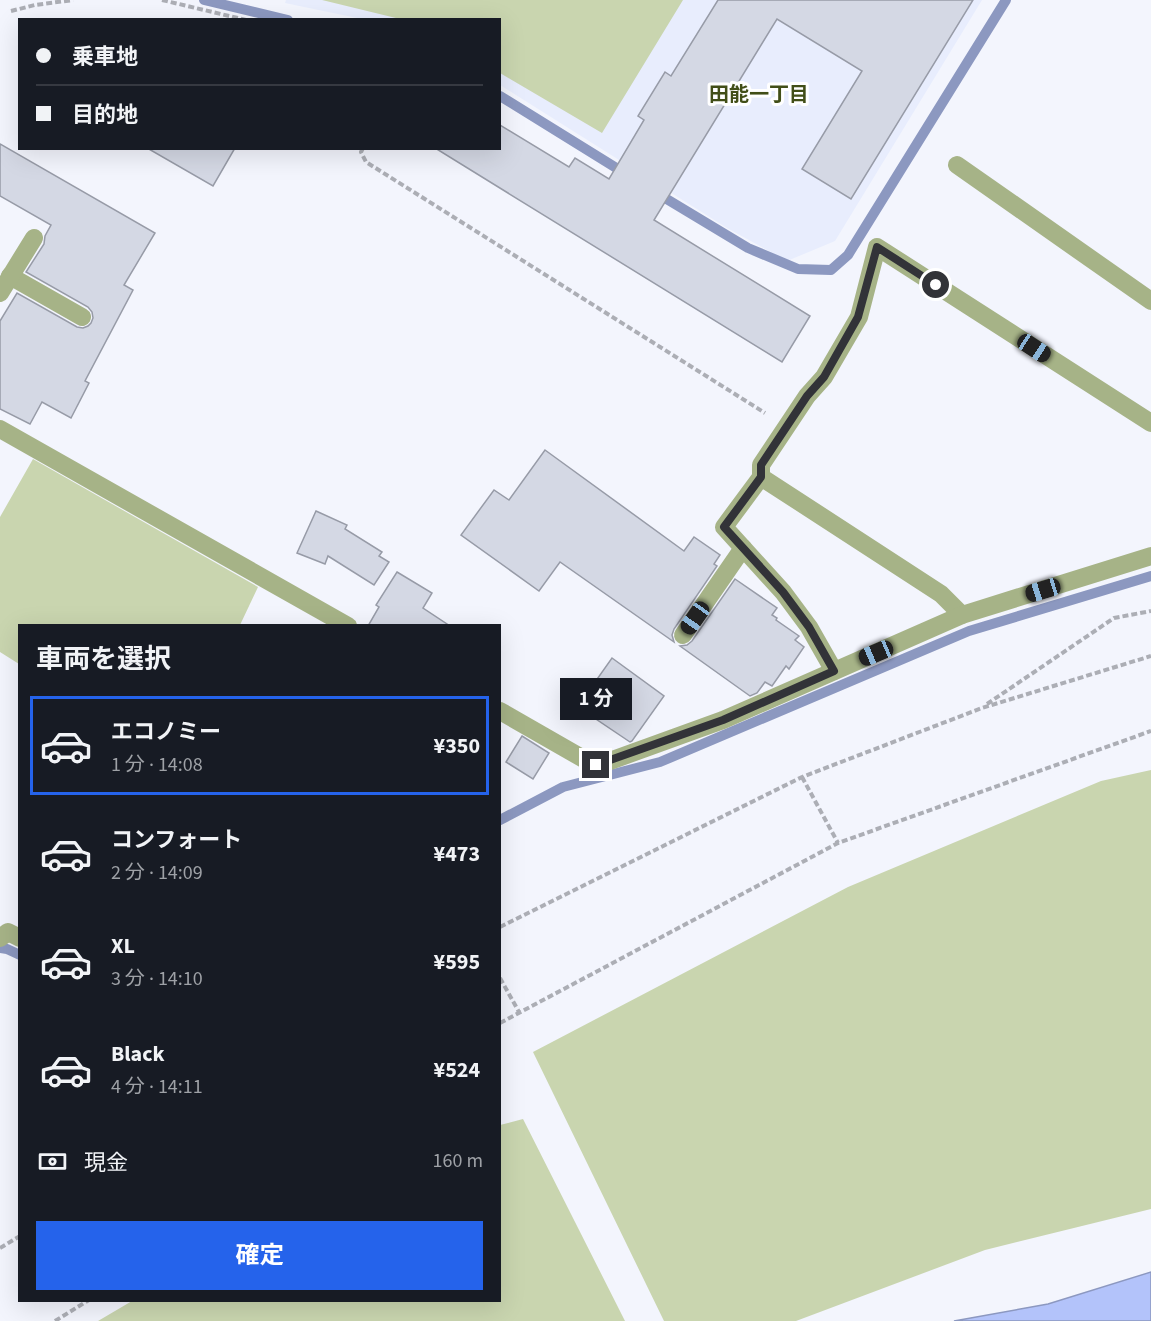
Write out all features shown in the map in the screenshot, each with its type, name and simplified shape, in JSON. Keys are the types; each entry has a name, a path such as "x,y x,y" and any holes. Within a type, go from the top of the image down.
{"street":[{"path":"957,165 1151,301"},
{"path":"0,293 34,238"},
{"path":"834,671 809,627 783,592 724,527 761,477 761,465 807,396 824,377 858,317 877,247 1151,423"},
{"path":"10,276 82,317"},
{"path":"0,429 344,624"},
{"path":"761,477 941,594 962,615"},
{"path":"683,635 743,548"},
{"path":"501,712 596,765 723,720 962,615 1151,556"},
{"path":"0,938 8,932 18,937"}],"path":[{"path":"11,11 73,0"},
{"path":"162,0 238,18"},
{"path":"362,150 366,162 767,414"},
{"path":"982,708 1114,618 1151,612"},
{"path":"501,927 802,777 982,708 1151,656"},
{"path":"501,1022 838,843 1151,731"},
{"path":"802,777 838,843"},
{"path":"501,980 519,1012"},
{"path":"0,1248 18,1237"},
{"path":"55,1321 86,1302"}],"shaded area":[{"path":"286,0 982,0 835,241 787,261 727,228 501,86 501,18 357,18 285,3"}],"green space":[{"path":"322,0 683,0 602,133 501,74 501,18 396,18"},
{"path":"33,459 258,587 240,624 18,624 18,663 0,652 0,517"},
{"path":"1151,770 1151,1209 985,1250 796,1321 664,1321 533,1052 848,887 1101,781"},
{"path":"523,1119 625,1321 98,1321 130,1302 501,1302 501,1125"}],"water":[{"path":"1151,1272 1151,1321 954,1321 1048,1304"}],"building":[{"path":"718,0 973,0 851,199 802,169 862,71 777,19 654,220 810,316 782,362 438,150 501,150 501,126 569,167 575,158 609,179 644,120 638,116 665,72 671,76"},
{"path":"0,144 155,233 124,285 133,290 85,381 89,383 71,418 42,402 30,424 0,409 0,321 17,293 77,327 88,326 93,318 88,307 26,272 44,244 45,236 51,225 0,196"},
{"path":"150,150 234,150 213,186"},
{"path":"545,450 684,551 694,537 720,555 714,564 717,566 674,629 672,635 674,642 560,562 539,591 461,535 494,490 509,500"},
{"path":"316,511 347,525 345,529 382,552 379,556 389,562 374,585 328,556 325,564 297,553"},
{"path":"397,572 432,593 423,608 447,624 369,624 379,607 376,605"},
{"path":"735,579 777,608 772,615 799,636 795,640 804,647 789,669 786,666 772,686 765,682 757,693 750,696 680,646 692,641"},
{"path":"612,658 664,696 630,742 590,715 607,691 595,682"},
{"path":"522,736 549,753 533,779 506,762"}],"waterway":[{"path":"204,0 280,18"},
{"path":"655,192 748,248 798,269 831,270 848,255 1006,0"},
{"path":"501,97 626,174"},
{"path":"501,819 563,787 660,762 969,631 1151,576"},
{"path":"0,948 18,954"}],"district":[{"name":"田能一丁目","path":"759,94"}],"route":[{"path":"596,765 723,720 834,671 809,627 783,592 724,527 761,477 761,465 807,396 824,377 858,317 877,247 936,285"}]}
